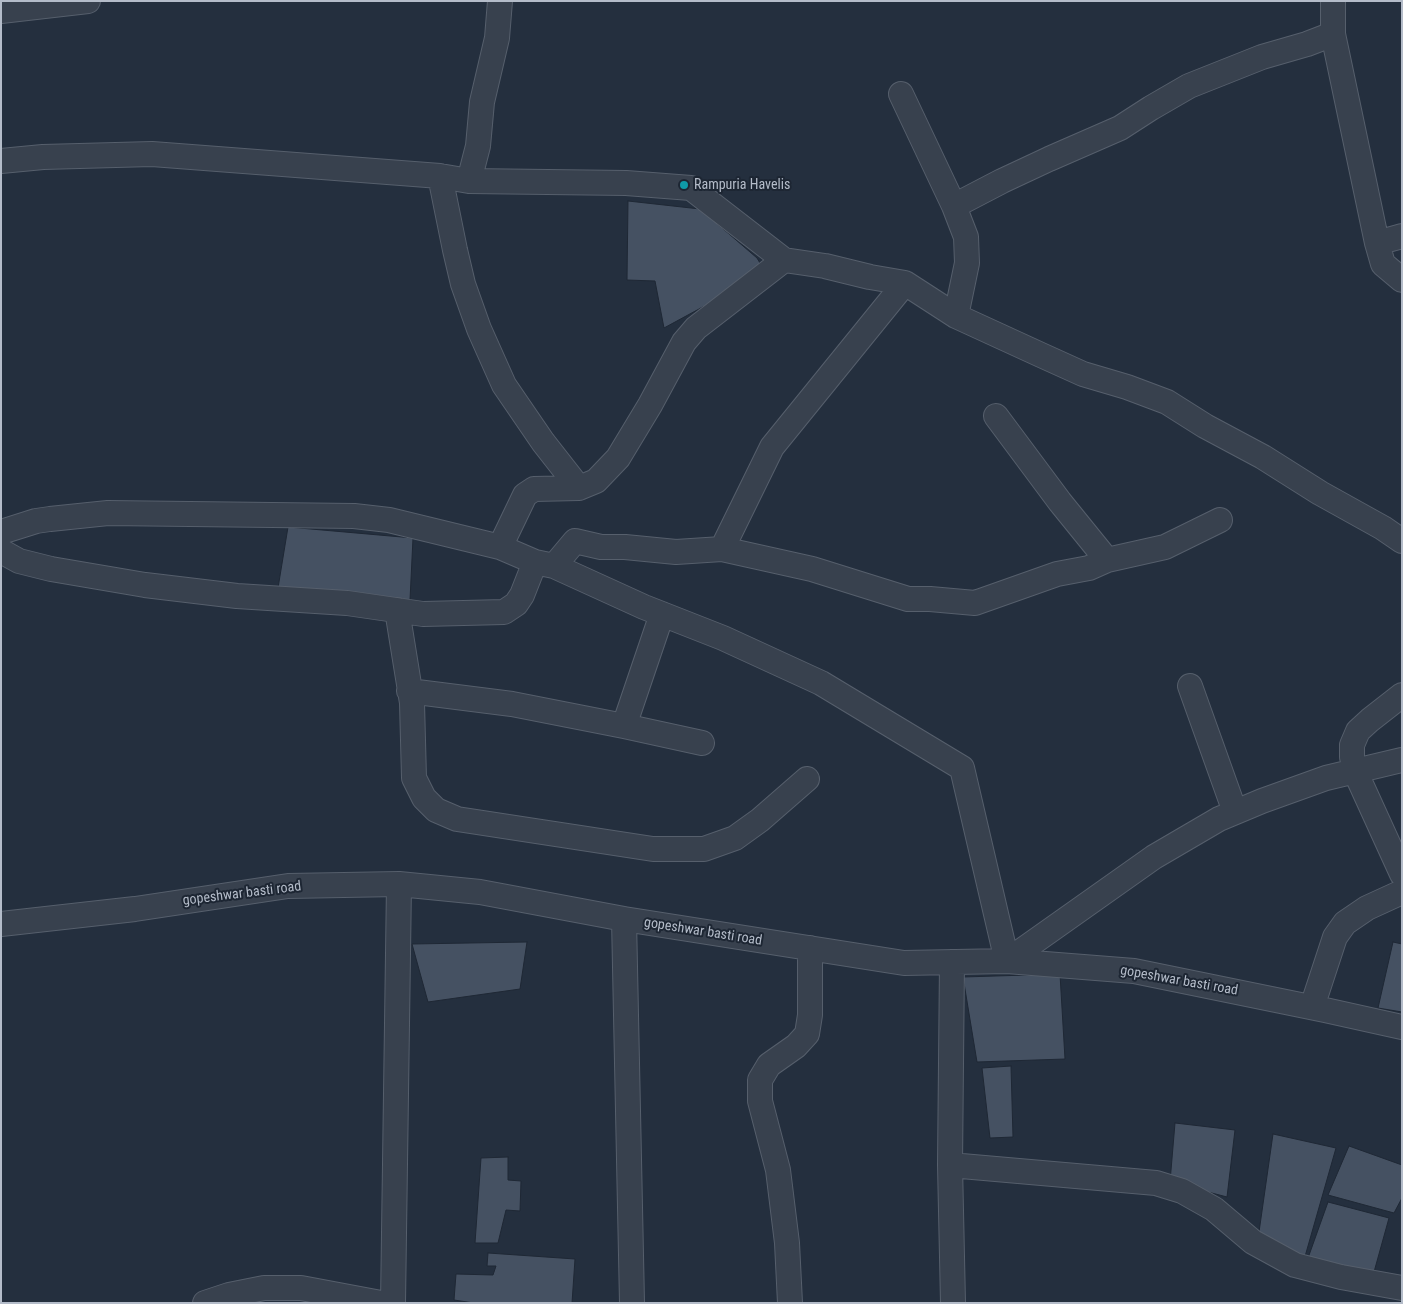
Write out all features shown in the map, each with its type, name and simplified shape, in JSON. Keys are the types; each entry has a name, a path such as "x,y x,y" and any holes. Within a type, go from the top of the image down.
{"street":[{"path":"1,10 88,1"},
{"path":"469,181 478,146 482,102 497,38 500,1"},
{"path":"1333,1 1333,34 1377,243 1383,264 1402,280"},
{"path":"954,206 1002,181 1120,128 1190,86 1262,57 1307,44 1333,34"},
{"path":"901,94 954,206 966,237 967,263 956,316"},
{"path":"1,161 43,157 152,154 440,176 469,181 626,183 691,188 784,260 825,266 870,277 906,283 956,316 1084,374 1167,402 1205,426 1263,457 1402,541"},
{"path":"440,176 463,284 504,385 579,488"},
{"path":"1377,243 1402,236"},
{"path":"500,547 525,496 534,489 579,488 596,481 618,458 650,405 684,342 696,328 784,260"},
{"path":"722,549 772,447 906,283"},
{"path":"996,416 1060,502 1107,560"},
{"path":"1,532 36,521 108,513 354,516 389,520 500,547 723,638 821,683 962,768 1007,961 1154,857 1219,819 1326,778 1402,760"},
{"path":"1,551 19,561 52,569 145,585 237,596 347,603 423,614 504,612 516,604 545,564 575,541 601,547 625,547 676,552 722,549 812,568 908,599 975,603 1057,574 1089,568 1107,560 1165,547 1220,520"},
{"path":"397,610 412,703 414,778 424,798 436,810 457,819 652,848 704,849 735,838 760,820 807,779"},
{"path":"624,726 662,614"},
{"path":"1190,686 1234,812"},
{"path":"410,691 512,704 702,743"},
{"path":"1402,695 1358,731 1352,745 1355,771 1402,874"},
{"path":"393,1303 400,884"},
{"name":"gopeshwar basti road","path":"1,924 134,909 288,886 400,884 480,892 624,919 904,963 1007,961 1134,971 1402,1027"},
{"path":"1312,1007 1334,937 1345,922 1367,908 1402,892"},
{"path":"624,919 632,1303"},
{"path":"790,1303 787,1243 778,1170 760,1101 760,1080 769,1065 796,1046 807,1034 810,1015 810,948"},
{"path":"952,962 950,1165 953,1303"},
{"path":"950,1165 1156,1183 1182,1191 1214,1209 1253,1242 1295,1265 1341,1277 1402,1288"},
{"path":"205,1303 229,1294 264,1288 301,1288 381,1303"}],"building":[{"path":"628,201 700,209 757,258 763,268 758,277 664,328 655,281 627,280"},
{"path":"288,527 413,538 410,600 278,588"},
{"path":"527,942 520,989 428,1002 412,944"},
{"path":"1393,942 1402,944 1402,1012 1378,1008"},
{"path":"1060,974 1065,1059 977,1062 963,977"},
{"path":"1011,1066 1013,1137 990,1138 982,1068"},
{"path":"1175,1123 1235,1130 1227,1197 1170,1182"},
{"path":"1273,1134 1336,1148 1304,1260 1258,1239"},
{"path":"1349,1146 1402,1165 1402,1198 1394,1213 1328,1195"},
{"path":"508,1157 508,1180 521,1181 520,1211 506,1210 498,1243 475,1243 481,1158"},
{"path":"1328,1202 1389,1218 1374,1272 1308,1258"},
{"path":"488,1253 575,1259 572,1303 474,1303 454,1300 456,1274 493,1275 496,1266 487,1266"}],"place":[{"name":"Rampuria Havelis","path":"684,185"}]}
